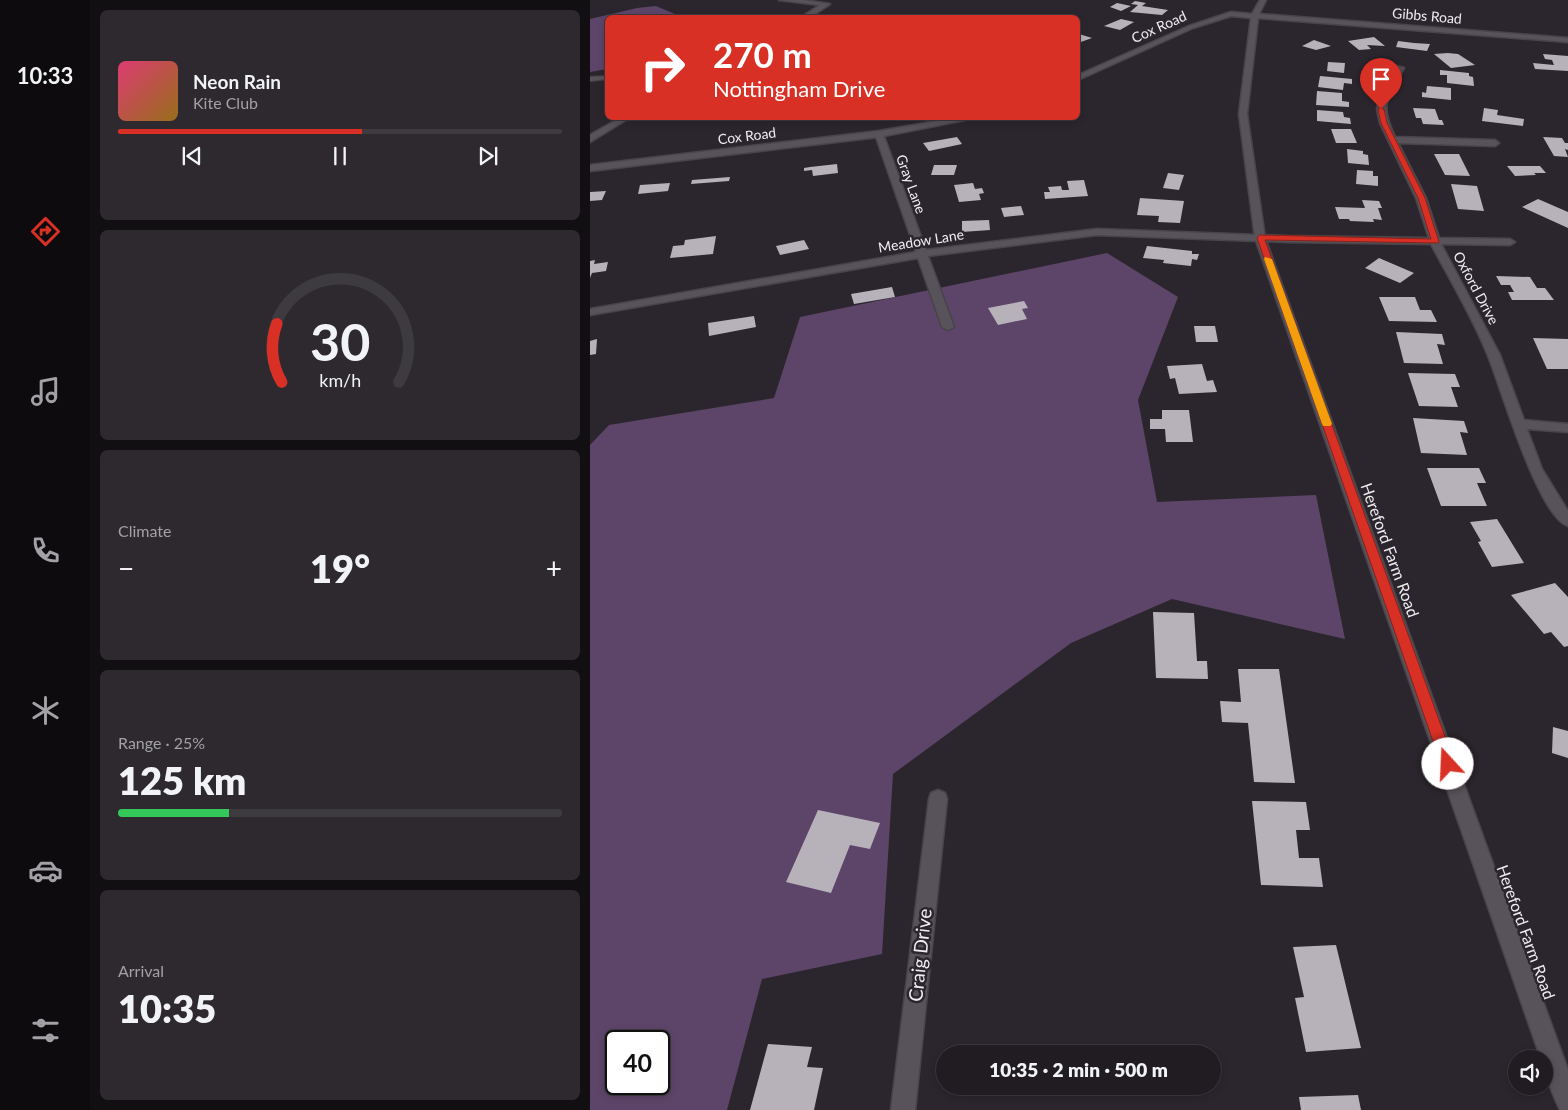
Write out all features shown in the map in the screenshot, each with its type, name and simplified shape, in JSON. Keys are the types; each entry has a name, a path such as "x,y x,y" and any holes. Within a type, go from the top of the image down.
{"street":[{"path":"782,0 826,4"},
{"path":"808,15 833,0"},
{"name":"Hereford Farm Road","path":"1263,0 1255,15 1243,114 1260,238 1568,1102"},
{"name":"Cox Road","path":"1080,77 1198,24 1226,15 1255,15"},
{"name":"Gibbs Road","path":"1255,15 1568,40"},
{"name":"Oxford Drive","path":"1400,68 1383,98 1381,109 1384,123 1421,198 1435,242 1494,355 1535,469 1559,510 1568,521"},
{"path":"590,138 622,120"},
{"name":"Cox Road","path":"590,168 879,134 955,120"},
{"name":"Gray Lane","path":"879,134 948,327"},
{"path":"1393,140 1495,143"},
{"name":"Meadow Lane","path":"590,312 921,254 1097,232 1260,238 1510,242"},
{"path":"1519,424 1568,428"},
{"name":"Craig Drive","path":"903,1110 938,799"}],"lane":[{"path":"590,79 605,77"}],"shaded area":[{"path":"656,6 677,15 607,15"},
{"path":"605,15 605,69 590,72 590,19"},
{"path":"1107,253 1178,297 1138,400 1157,502 1316,495 1345,639 1172,599 1071,643 893,774 882,954 762,979 727,1110 590,1110 590,445 609,425 774,398 800,317"}],"building":[{"path":"1135,1 1146,3 1142,6 1168,10 1162,15 1130,12 1138,5 1131,4"},
{"path":"1117,3 1131,6 1121,11 1110,7"},
{"path":"1121,19 1134,22 1120,30 1104,26"},
{"path":"1080,34 1092,38 1080,42"},
{"path":"1374,37 1385,46 1367,45 1371,49 1359,50 1348,41"},
{"path":"1314,40 1331,46 1316,50 1302,46"},
{"path":"1398,41 1430,44 1427,51 1396,47"},
{"path":"1434,54 1458,54 1475,65 1451,68"},
{"path":"1543,54 1568,56 1568,71 1535,69 1533,63 1554,65 1552,60 1545,59"},
{"path":"1328,62 1345,63 1344,73 1327,71"},
{"path":"1440,70 1469,73 1469,76 1473,77 1474,86 1447,83 1447,75 1440,75"},
{"path":"1320,76 1352,79 1352,84 1344,83 1343,90 1318,87"},
{"path":"1427,86 1451,88 1451,100 1422,97 1422,92 1426,93"},
{"path":"1317,91 1342,93 1342,101 1349,102 1349,107 1316,105"},
{"path":"1413,108 1435,109 1439,120 1442,120 1444,125 1423,124 1421,118 1416,118"},
{"path":"1484,108 1498,110 1497,115 1524,119 1523,126 1482,121"},
{"path":"1317,110 1343,112 1344,117 1350,118 1351,124 1317,121"},
{"path":"1331,129 1351,129 1357,143 1336,143"},
{"path":"957,137 962,144 929,151 923,143"},
{"path":"1543,137 1562,138 1565,143 1568,143 1568,150 1565,149 1568,157 1554,156"},
{"path":"1347,149 1363,151 1363,154 1368,155 1369,165 1348,163"},
{"path":"1434,154 1459,154 1470,176 1445,175"},
{"path":"837,164 838,173 813,176 812,170 804,171 804,168"},
{"path":"934,165 957,165 954,175 931,175"},
{"path":"1507,166 1540,166 1546,173 1515,176"},
{"path":"1357,170 1373,171 1373,176 1378,176 1378,186 1356,184"},
{"path":"1168,173 1184,175 1179,190 1163,188"},
{"path":"730,177 729,181 691,184 692,180"},
{"path":"1084,180 1088,196 1045,199 1044,192 1050,192 1048,187 1061,186 1062,190 1069,190 1067,181"},
{"path":"670,183 668,191 638,194 640,185"},
{"path":"973,183 975,189 982,188 984,193 979,194 981,200 959,202 954,185"},
{"path":"1451,184 1477,186 1484,211 1458,209"},
{"path":"606,191 602,200 590,201 590,192"},
{"path":"1140,198 1184,201 1180,223 1158,222 1159,216 1137,215"},
{"path":"1538,199 1568,212 1568,228 1522,207"},
{"path":"1362,200 1379,201 1382,208 1378,208 1382,220 1373,219 1374,222 1339,219 1335,207 1365,208"},
{"path":"1021,206 1024,215 1004,217 1001,208"},
{"path":"989,220 990,230 962,232 962,221"},
{"path":"716,236 713,254 670,258 673,246 684,245 685,240"},
{"path":"804,240 809,249 780,255 776,246"},
{"path":"1147,246 1192,251 1192,254 1199,254 1197,260 1192,259 1191,266 1163,263 1164,260 1143,258"},
{"path":"1379,258 1414,273 1400,283 1365,268"},
{"path":"595,260 594,264 608,262 606,271 592,273 590,278 590,261"},
{"path":"1496,276 1530,277 1537,288 1545,288 1554,300 1512,300 1508,292 1514,292 1510,285 1501,285"},
{"path":"892,287 895,297 854,304 851,294"},
{"path":"1379,297 1415,297 1420,310 1431,310 1437,322 1389,321"},
{"path":"1024,301 1028,308 1022,309 1027,319 998,325 988,308"},
{"path":"754,316 756,327 709,336 708,323"},
{"path":"1194,326 1215,326 1218,342 1196,342"},
{"path":"1396,332 1442,334 1445,345 1437,344 1443,364 1404,363"},
{"path":"1533,338 1568,339 1568,369 1547,369"},
{"path":"597,339 596,354 590,355 590,341"},
{"path":"1202,364 1207,381 1213,380 1217,392 1179,394 1175,378 1170,379 1167,366"},
{"path":"1408,373 1455,374 1460,387 1451,387 1458,407 1419,406"},
{"path":"1162,410 1189,410 1193,442 1166,442 1165,429 1150,429 1150,419 1162,419"},
{"path":"1413,418 1464,421 1468,433 1460,432 1467,455 1421,453"},
{"path":"1427,468 1479,468 1486,483 1477,483 1487,506 1441,506"},
{"path":"1497,519 1524,563 1492,567 1478,542 1481,541 1470,522"},
{"path":"1555,583 1568,597 1568,646 1564,647 1551,632 1544,634 1511,595"},
{"path":"1153,612 1194,613 1197,661 1207,661 1208,679 1156,678"},
{"path":"1238,669 1279,669 1295,783 1254,782 1248,723 1222,722 1220,701 1241,702"},
{"path":"1553,727 1568,731 1568,758 1552,753"},
{"path":"1252,801 1306,802 1310,830 1296,830 1299,858 1319,858 1323,887 1261,885"},
{"path":"818,810 880,823 870,849 850,845 831,893 786,882"},
{"path":"1336,945 1361,1048 1306,1052 1295,998 1304,997 1293,947"},
{"path":"768,1044 812,1047 807,1067 823,1068 814,1110 750,1110"},
{"path":"1358,1095 1361,1110 1301,1110 1299,1097"}],"slow traffic":[{"path":"1268,259 1327,424"}],"route":[{"path":"1381,109 1384,123 1421,198 1435,242 1260,238 1448,764"}]}
